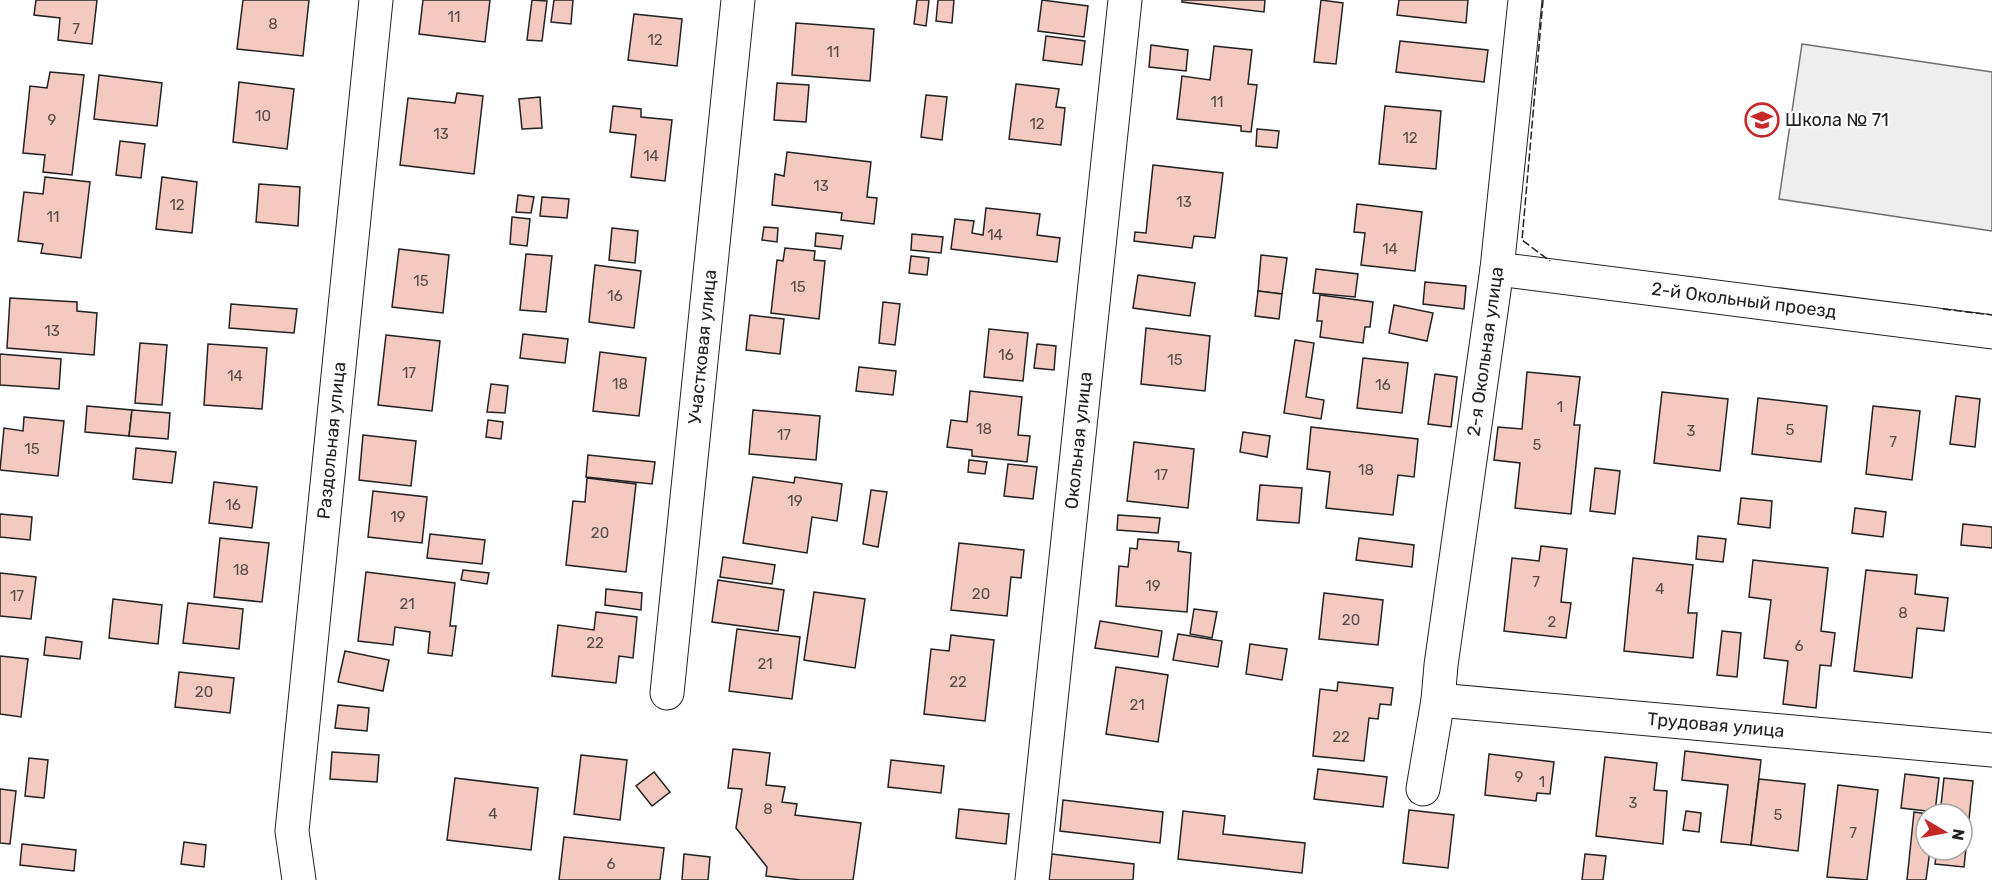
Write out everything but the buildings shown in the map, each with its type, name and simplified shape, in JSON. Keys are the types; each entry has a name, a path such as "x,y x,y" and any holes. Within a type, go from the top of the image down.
{"street":[{"name":"Раздольная улица","path":"298,880 292,831 376,0"},
{"name":"Участковая улица","path":"668,693 738,0"},
{"name":"Окольная улица","path":"1032,880 1125,0"},
{"name":"2-я Окольная улица","path":"1423,789 1438,700 1497,269 1525,0"},
{"name":"2-й Окольный проезд","path":"1497,269 1992,332"},
{"name":"Трудовая улица","path":"1438,700 1992,750"}],"shaded area":[{"path":"1802,44 1992,72 1992,231 1779,199"}],"fence":[{"path":"1543,0 1522,240 1550,261"},
{"path":"1943,309 1992,315"}],"place":[{"name":"Школа № 71","path":"1762,120"}]}
